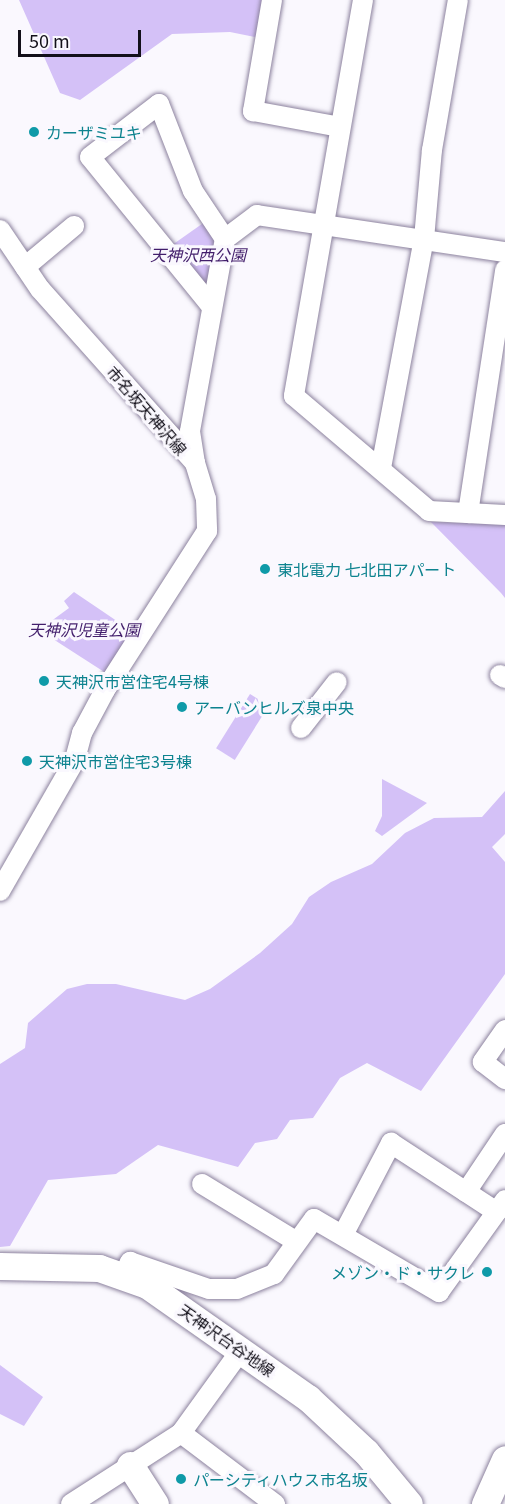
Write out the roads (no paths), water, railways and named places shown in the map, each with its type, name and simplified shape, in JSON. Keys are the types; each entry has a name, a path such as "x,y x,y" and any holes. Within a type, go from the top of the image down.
{"street":[{"path":"272,0 252,111 340,127"},
{"path":"363,0 294,396 429,511 505,514"},
{"path":"381,468 424,239 432,150 458,0"},
{"path":"212,307 90,157 159,104 193,191 225,239"},
{"path":"195,463 190,431 225,239 257,215 324,223 505,252"},
{"path":"25,267 74,226"},
{"name":"市名坂天神沢線","path":"0,230 25,267 195,463 206,499 207,531 105,690 82,733 75,760 0,891"},
{"path":"468,513 505,270"},
{"path":"302,728 337,682"},
{"path":"505,1030 483,1062 505,1079"},
{"path":"466,1192 505,1134"},
{"path":"123,1276 129,1262 208,1289 237,1289 274,1274 314,1219 344,1233 439,1292 501,1206 466,1192 395,1137 344,1233"},
{"path":"202,1184 297,1242"},
{"name":"天神沢台谷地線","path":"0,1266 72,1264 123,1276 147,1285 241,1350 347,1432 409,1504"},
{"path":"71,1504 181,1433 241,1350"},
{"path":"181,1433 275,1504"},
{"path":"485,1504 505,1459"},
{"path":"130,1465 155,1504"}],"place":[{"name":"カーザミユキ","path":"34,132"},
{"name":"東北電力 七北田アパート","path":"265,569"},
{"name":"天神沢市営住宅4号棟","path":"44,681"},
{"name":"アーバンヒルズ泉中央","path":"182,707"},
{"name":"天神沢市営住宅3号棟","path":"27,761"},
{"name":"メゾン・ド・サクレ","path":"487,1272"},
{"name":"パーシティハウス市名坂","path":"181,1479"}],"park label":[{"name":"天神沢西公園","path":"198,254"},
{"name":"天神沢児童公園","path":"84,629"}]}
